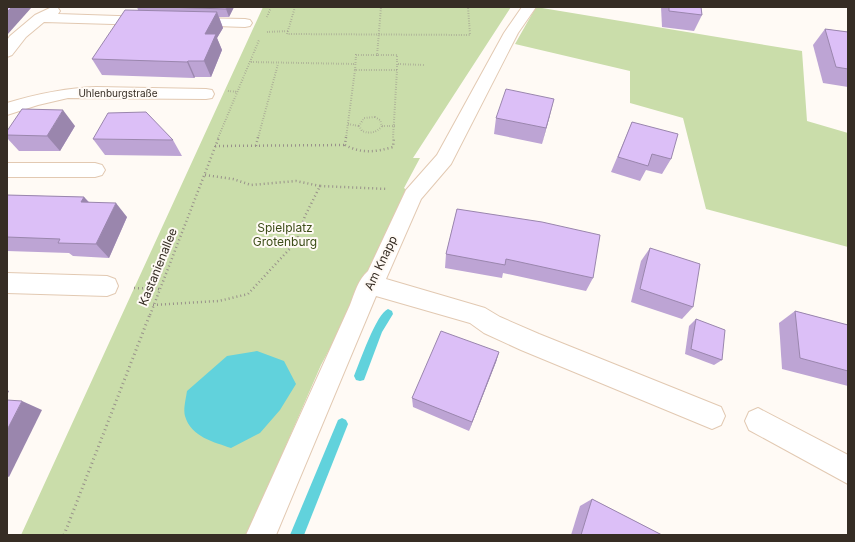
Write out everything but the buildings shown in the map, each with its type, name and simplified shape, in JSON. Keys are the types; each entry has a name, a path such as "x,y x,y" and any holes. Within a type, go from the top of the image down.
{"street":[{"path":"8,47 40,18 59,7"},
{"name":"Am Knapp","path":"261,535 362,306 369,284 376,277 413,195 444,160 511,33 528,7"},
{"path":"40,18 160,21"},
{"path":"175,21 245,22"},
{"name":"Uhlenburgstraße","path":"7,109 35,100 68,93 96,92 206,94"},
{"path":"7,170 95,170"},
{"path":"7,283 107,286"},
{"path":"369,284 476,315 492,325 530,342 712,416"},
{"path":"758,421 848,470"}],"path":[{"path":"266,19 271,7"},
{"path":"295,7 287,34 379,33 470,35 468,7"},
{"path":"377,56 381,7"},
{"path":"262,32 288,31"},
{"name":"Kastanienallee","path":"64,535 215,146 260,38"},
{"path":"215,146 345,145 358,152 373,153 393,147 398,64 397,55 356,55 345,145"},
{"path":"251,62 278,64 355,64"},
{"path":"256,146 278,64"},
{"path":"398,64 424,65"},
{"path":"355,70 397,70"},
{"path":"359,126 364,118 371,117 380,120 382,126"},
{"path":"348,124 359,126 362,131 371,133 376,132 382,126 395,126"},
{"path":"204,175 233,179 251,185 296,181 320,186 377,190 400,189 413,195"},
{"path":"153,305 219,301 248,294 296,242 305,216 320,186"}],"green space":[{"name":"Spielplatz Grotenburg","path":"263,7 511,7 413,158 420,158 404,188 413,195 321,365 247,535 21,535"},
{"path":"536,7 802,51 807,121 848,133 848,247 706,209 683,118 630,103 630,71 515,44"}],"water":[{"path":"257,351 284,361 296,384 280,410 260,433 231,448 204,438 192,429 185,416 184,407 187,391 227,356"}],"waterway":[{"path":"360,376 378,330 388,314"},
{"path":"297,535 342,424"}]}
